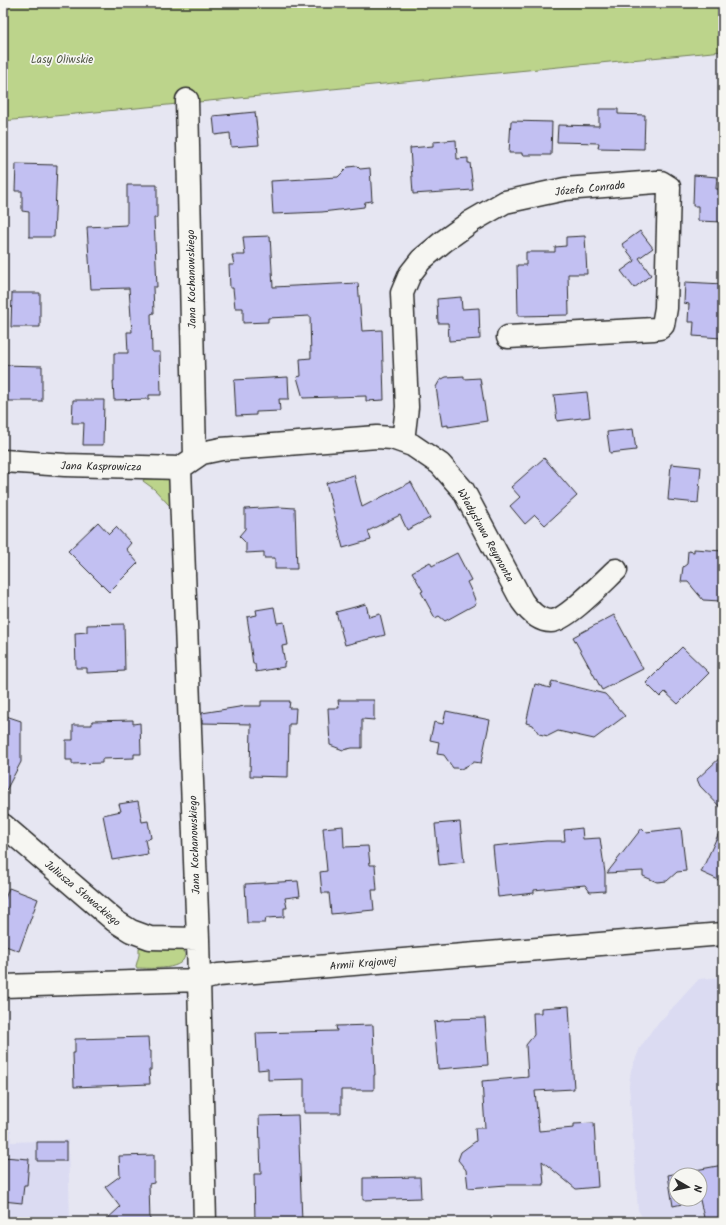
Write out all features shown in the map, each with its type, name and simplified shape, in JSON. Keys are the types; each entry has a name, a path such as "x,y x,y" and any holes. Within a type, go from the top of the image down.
{"street":[{"name":"Jana Kochanowskiego","path":"187,100 188,462 205,1222"},
{"name":"Józefa Conrada","path":"403,441 407,407 402,293 410,274 421,260 472,221 505,202 564,189 656,182 661,182 669,187 666,308 663,326 654,329 508,337"},
{"name":"Władysława Reymonta","path":"188,462 202,453 221,449 392,438 412,445 440,464 463,490 522,601 537,617 543,620 552,621 561,618 616,570"},
{"name":"Jana Kasprowicza","path":"3,462 65,465 188,462"},
{"name":"Juliusza Słowackiego","path":"3,826 115,921 131,931 150,938 198,939"},
{"name":"Armii Krajowej","path":"3,986 199,980 218,975 723,934"}],"shaded area":[{"path":"723,977 723,1222 645,1222 638,1210 629,1085 631,1070 640,1048 652,1030 699,979"},
{"path":"3,1130 11,1130 11,1142 68,1140 70,1222 3,1222"}],"green space":[{"name":"Lasy Oliwskie","path":"3,3 723,3 723,51 3,121"},
{"path":"144,479 169,479 171,481 171,505 169,505 154,489 143,481"},
{"path":"139,948 157,949 181,949 185,952 184,958 180,963 167,968 137,968"}],"building":[{"path":"599,109 618,109 618,114 645,115 644,149 598,148 599,143 557,142 558,125 599,126"},
{"path":"255,112 259,145 231,147 230,133 215,135 213,116"},
{"path":"511,121 552,122 551,155 522,155 522,153 509,153"},
{"path":"456,140 457,159 468,158 468,163 470,163 473,190 413,194 410,148 433,146 433,142"},
{"path":"16,164 57,165 54,237 29,237 29,212 22,211 22,191 15,191"},
{"path":"357,166 360,169 370,168 372,201 365,202 364,207 322,212 273,214 271,181 338,177 348,167"},
{"path":"694,175 717,177 716,189 723,189 723,222 698,221 698,206 693,206"},
{"path":"127,185 157,185 157,218 154,218 157,287 153,287 154,313 151,314 152,352 160,352 161,395 149,395 149,399 114,400 114,353 128,353 127,332 132,332 129,288 91,289 87,227 127,225"},
{"path":"640,231 653,248 639,258 651,275 634,288 621,271 635,261 622,244"},
{"path":"270,236 273,287 358,283 362,331 382,330 384,400 366,401 366,396 303,398 297,377 301,376 300,359 311,358 310,316 268,318 268,322 243,323 243,308 235,308 233,288 230,288 229,265 234,265 232,255 245,255 243,237"},
{"path":"585,236 587,274 568,274 569,315 518,316 517,265 526,265 526,252 555,252 555,247 566,246 566,237"},
{"path":"685,282 723,284 721,338 693,336 694,322 688,322 689,304 684,303"},
{"path":"12,293 40,293 40,327 11,327"},
{"path":"461,297 462,309 479,308 480,339 449,341 448,323 438,323 437,299"},
{"path":"3,365 42,366 42,401 3,401"},
{"path":"464,376 464,379 480,378 487,421 448,427 448,425 442,426 436,387 440,380 446,377"},
{"path":"288,377 289,399 279,399 280,411 256,412 256,415 236,416 234,380"},
{"path":"587,392 590,417 557,421 554,395"},
{"path":"73,400 104,400 103,445 83,445 84,423 72,423"},
{"path":"633,429 636,450 610,453 607,432"},
{"path":"544,458 577,496 545,525 535,515 525,524 510,506 520,497 511,487"},
{"path":"671,464 701,467 698,503 668,500"},
{"path":"354,475 362,507 411,482 430,518 407,530 400,515 368,531 371,540 343,548 326,483"},
{"path":"280,507 295,508 297,569 275,569 275,558 264,558 264,552 246,553 246,543 239,536 245,529 245,509"},
{"path":"98,522 109,534 116,527 131,543 126,549 138,563 109,592 68,551"},
{"path":"694,549 723,551 723,593 720,593 720,601 703,600 688,582 681,582 683,567 687,564 688,551 694,552"},
{"path":"457,553 471,580 467,582 476,604 445,621 439,616 435,618 421,592 423,591 412,572 430,562 432,566"},
{"path":"366,604 369,617 380,614 385,635 345,645 336,612"},
{"path":"274,607 277,623 284,622 288,645 282,646 285,663 284,667 256,672 255,664 253,664 247,617 257,615 256,610"},
{"path":"614,615 643,669 602,690 573,637"},
{"path":"124,624 125,671 87,673 87,668 76,668 75,633 87,632 87,625"},
{"path":"682,647 709,673 678,704 665,692 660,697 646,683"},
{"path":"552,681 605,694 625,716 594,739 558,731 548,736 539,734 533,725 526,723 535,684 550,688"},
{"path":"338,700 374,700 374,720 362,719 362,748 343,750 330,745 328,708 339,708"},
{"path":"261,701 290,701 289,708 296,708 295,724 289,724 288,777 250,776 251,724 202,723 202,713 245,706 261,706"},
{"path":"446,711 490,720 481,763 474,762 461,769 453,768 444,755 437,754 439,742 430,740 434,722 443,724"},
{"path":"3,715 21,721 21,762 3,796"},
{"path":"133,720 133,724 140,723 141,754 134,754 134,758 102,759 102,763 72,764 72,760 66,760 66,740 73,740 73,725 92,725 92,721"},
{"path":"723,755 723,810 700,786 697,779"},
{"path":"138,801 142,822 148,821 151,838 145,840 148,854 112,860 103,815 121,811 119,804"},
{"path":"460,822 464,862 439,865 435,824"},
{"path":"723,824 723,882 701,872"},
{"path":"343,826 344,847 368,846 370,865 375,865 377,890 372,890 374,910 331,914 329,893 322,893 320,872 327,871 323,828"},
{"path":"582,828 583,839 600,838 605,873 605,891 590,892 585,885 534,890 534,893 498,897 493,846 546,841 565,841 564,830"},
{"path":"642,828 646,832 681,828 686,871 677,872 667,881 657,882 643,876 643,871 607,873"},
{"path":"298,881 300,896 285,898 287,908 284,908 284,917 266,918 265,923 247,923 245,884"},
{"path":"9,888 38,899 19,951 3,945 3,904"},
{"path":"569,1006 574,1089 535,1091 539,1131 574,1128 574,1124 594,1123 598,1187 576,1189 542,1161 544,1185 506,1185 468,1188 466,1170 458,1160 461,1152 476,1141 475,1128 485,1128 482,1081 528,1077 526,1045 534,1035 533,1013 541,1013 541,1008"},
{"path":"485,1018 488,1065 438,1069 434,1022 451,1019"},
{"path":"373,1025 375,1075 374,1090 341,1090 341,1113 304,1113 304,1079 268,1080 268,1069 258,1070 256,1033 337,1031 336,1026"},
{"path":"148,1037 149,1051 151,1051 151,1070 149,1070 150,1084 74,1087 73,1053 75,1053 75,1039"},
{"path":"298,1115 302,1222 255,1222 254,1174 261,1174 259,1116"},
{"path":"37,1142 66,1142 66,1161 37,1161"},
{"path":"154,1155 154,1183 149,1184 150,1222 104,1222 120,1207 105,1187 120,1176 119,1156"},
{"path":"3,1157 29,1159 27,1185 24,1185 22,1203 3,1201"},
{"path":"723,1165 723,1222 705,1222 702,1207 708,1207 708,1168"},
{"path":"420,1177 421,1198 363,1200 363,1178"}]}
